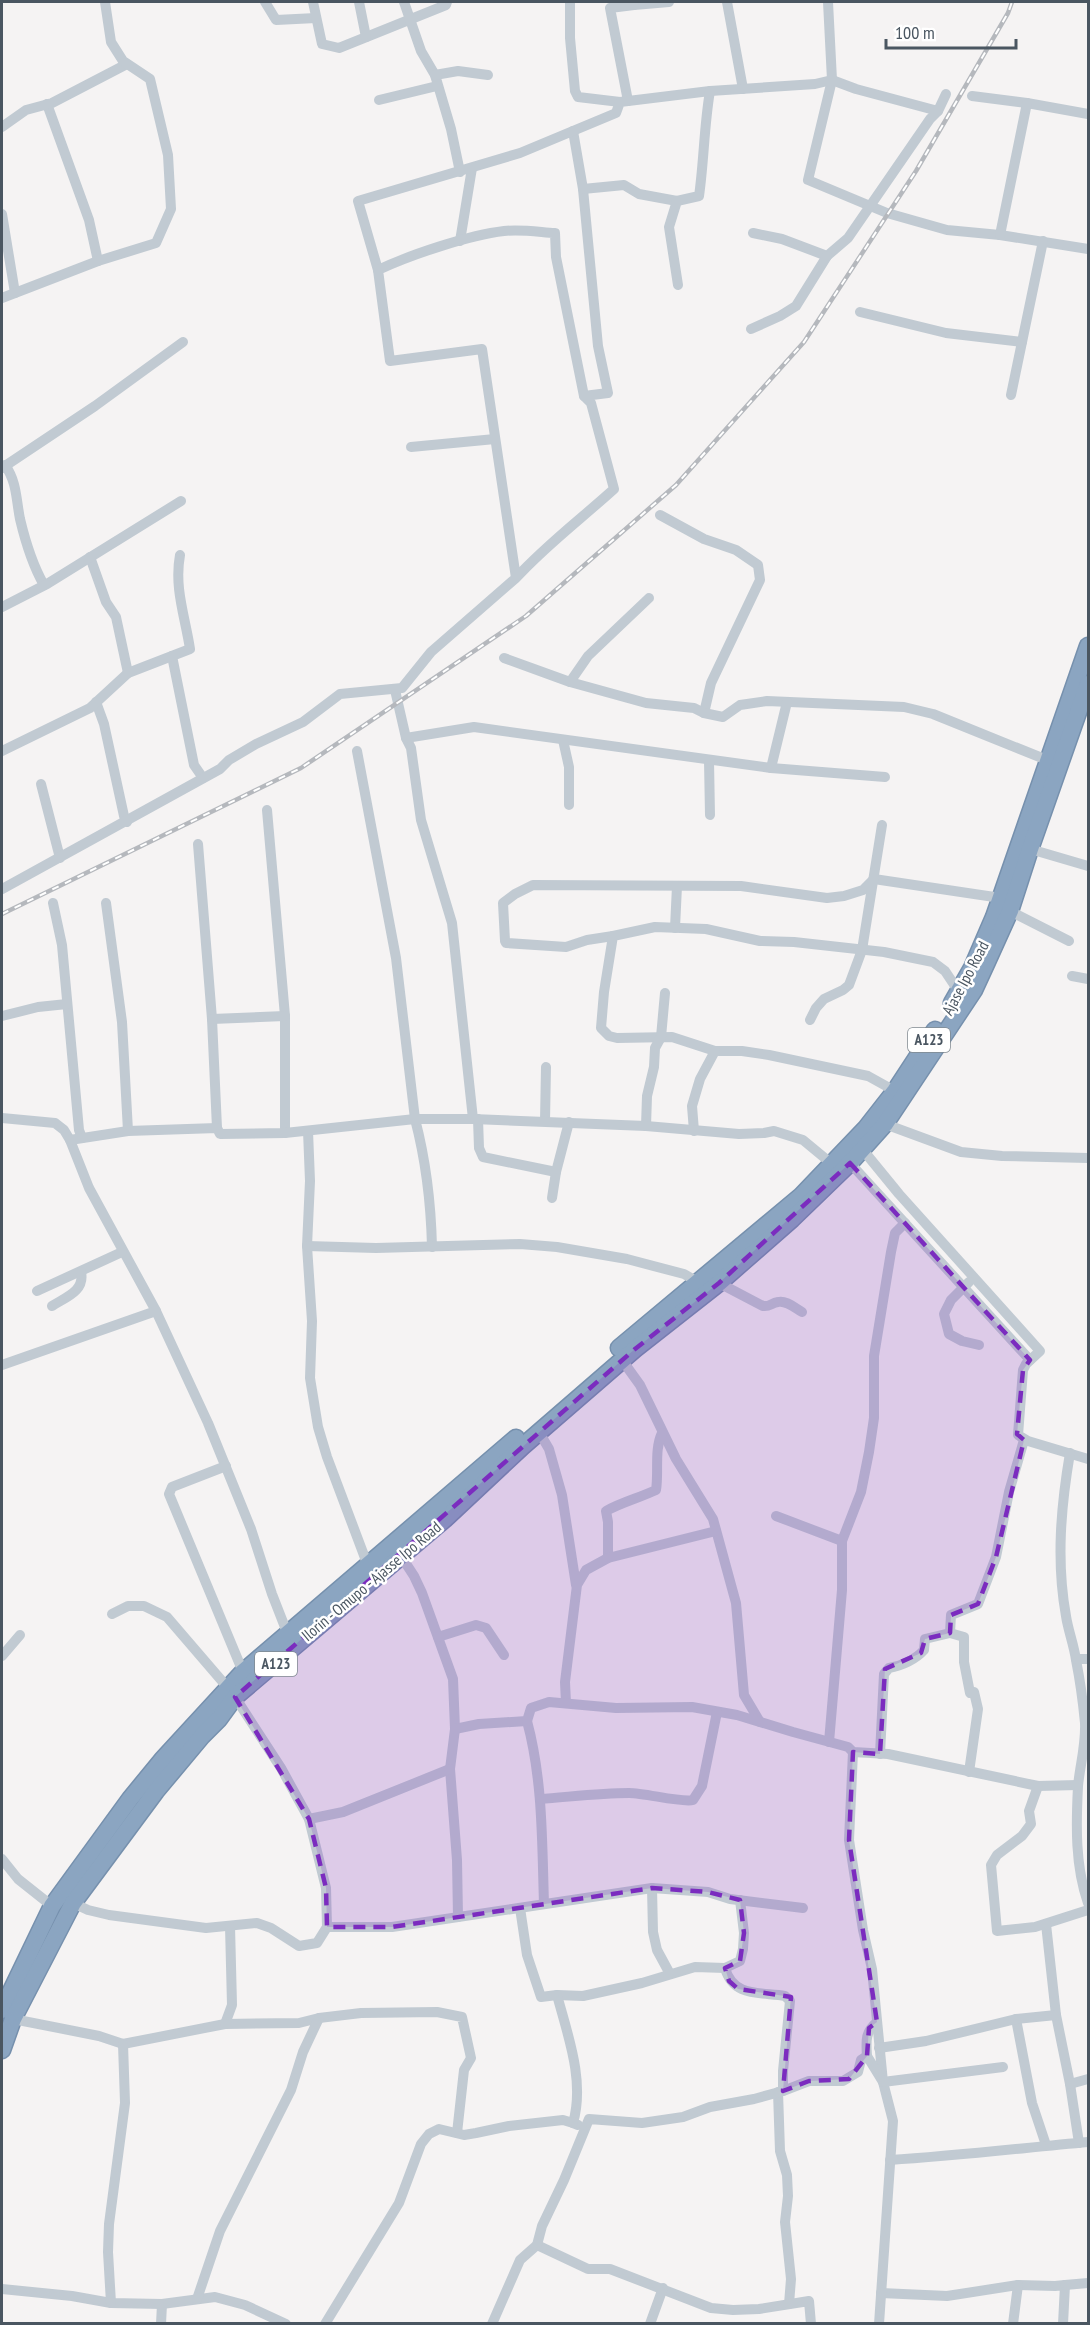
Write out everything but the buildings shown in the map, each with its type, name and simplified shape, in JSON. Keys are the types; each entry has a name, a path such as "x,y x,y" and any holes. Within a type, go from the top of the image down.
{"highway":[{"name":"Ajase Ipo Road","path":"632,1344 696,1281 801,1196 832,1164 866,1128 945,1016 1006,905 1047,760 1089,646"},
{"name":"Ajase Ipo Road","path":"632,1344 719,1283 792,1219 863,1150 885,1124 974,990 1030,849 1089,684"},
{"name":"Ilorin - Omupo - Ajasse Ipo Road","path":"7,2014 73,1902 156,1791 219,1719 243,1672 288,1635 325,1600 632,1344"},
{"name":"Ilorin - Omupo - Ajasse Ipo Road","path":"2,2050 7,2014 52,1906 145,1781 231,1693 445,1519 539,1432 622,1360 632,1344"}],"street":[{"path":"2,298 98,261 156,243 171,209 168,155 150,78 126,64 111,42 105,2"},
{"path":"265,2 276,20 316,18"},
{"path":"312,2 322,44 339,48 446,5 447,2"},
{"path":"358,2 366,37"},
{"path":"404,2 421,51 436,81 451,129 460,172"},
{"path":"570,2 570,38 575,91 578,97 624,102 710,91 815,84 832,80 845,86 938,111"},
{"path":"516,578 482,350 390,361 378,270 358,201 520,153 616,113 624,102 610,8 634,3 669,2"},
{"path":"727,2 743,89"},
{"path":"828,2 832,80 808,180 869,206 947,230 1043,241 1089,249"},
{"path":"2,127 26,110 47,104 126,64"},
{"path":"379,100 436,81 458,71 488,75"},
{"path":"583,189 624,185 639,194 677,201 699,196 710,91"},
{"path":"751,329 796,306 827,256 848,238 930,119 938,111 946,94"},
{"path":"972,96 1089,114"},
{"path":"1000,236 1028,103"},
{"path":"47,104 89,220 98,261"},
{"path":"573,131 583,189 598,346 608,393 584,396"},
{"path":"460,241 472,168"},
{"path":"677,201 669,227 678,285"},
{"path":"2,214 15,293"},
{"path":"2,889 127,822 256,744 303,722 340,694 402,688 431,652 516,578 539,552 574,525 614,489 591,403 584,396 556,258 555,232 504,230 460,241 378,270"},
{"path":"753,233 782,240 827,256"},
{"path":"1011,395 1043,241"},
{"path":"860,312 946,333 1022,342"},
{"path":"44,585 38,575 20,520 14,482 3,466 95,406 183,342"},
{"path":"411,447 495,439"},
{"path":"2,607 44,585 181,501"},
{"path":"660,514 704,539 736,550 758,565 760,580 711,683 704,714"},
{"path":"2,751 90,708 128,673 190,649 179,603 177,578 180,555"},
{"path":"90,557 106,602 116,617 128,673"},
{"path":"570,682 588,656 649,598"},
{"path":"172,656 194,765 203,778"},
{"path":"504,658 570,682 646,703 694,708 704,714 723,717 740,705 766,701 904,707 933,714 1047,760"},
{"path":"395,690 406,738 411,748 421,820 452,923 479,1148 483,1157 556,1172"},
{"path":"96,702 105,724 127,822"},
{"path":"771,768 787,702"},
{"path":"406,738 474,727 512,730 563,740 709,761 885,777"},
{"path":"563,740 569,767 570,805"},
{"path":"357,751 396,958 415,1119 425,1166 432,1247"},
{"path":"709,761 710,815"},
{"path":"41,784 60,858"},
{"path":"267,810 285,1016 285,1133"},
{"path":"810,1020 824,999 849,985 862,950 871,882 878,859 882,825"},
{"path":"198,844 212,1019 217,1128 220,1134 285,1133 415,1119 569,1122 753,1135 774,1131 803,1140 832,1164"},
{"path":"1030,849 1089,866"},
{"path":"959,992 945,971 933,962 862,950 794,942 760,941 706,929 656,927 587,940 566,947 506,943 503,903 533,885 741,886 827,898 863,890 874,879 1006,905 1069,941"},
{"path":"675,928 677,886"},
{"path":"53,903 62,945 79,1130 76,1139 89,1188 156,1311 226,1466 288,1635"},
{"path":"106,903 122,1022 128,1131"},
{"path":"613,936 601,1028 609,1035 617,1038 672,1037 715,1051 751,1052 868,1076 895,1090"},
{"path":"1072,976 1089,979"},
{"path":"646,1126 647,1095 654,1067 655,1048 661,1037 665,993"},
{"path":"2,1016 38,1007 67,1004"},
{"path":"212,1019 285,1016"},
{"path":"694,1131 692,1106 700,1079 715,1051"},
{"path":"545,1121 546,1067"},
{"path":"2,1118 55,1124 76,1139 128,1131 217,1128"},
{"path":"552,1198 569,1122"},
{"path":"885,1124 961,1152 1002,1156 1089,1158"},
{"path":"308,1131 310,1181 307,1246 312,1321 310,1378 318,1427 327,1457 368,1566"},
{"path":"863,1150 899,1194 1040,1351 1023,1370 1018,1435 1024,1440 1089,1459"},
{"path":"850,1163 1030,1360"},
{"path":"829,1742 842,1590 842,1541 861,1492 873,1418 874,1356 891,1252 896,1233 905,1223"},
{"path":"307,1246 432,1247 520,1244 580,1250 684,1274 696,1281"},
{"path":"37,1291 122,1252"},
{"path":"52,1306 80,1287 81,1272"},
{"path":"974,1278 951,1300 944,1314 949,1334 962,1341 979,1345"},
{"path":"719,1283 763,1306 784,1302 802,1312"},
{"path":"2,1365 156,1311"},
{"path":"622,1360 640,1385 684,1473 710,1511 736,1603 744,1695 737,1715"},
{"path":"539,1432 549,1449 562,1495 577,1585 565,1682 566,1703"},
{"path":"608,1558 606,1511 656,1490 659,1463 657,1443 662,1433"},
{"path":"950,1633 951,1615 978,1604 985,1588 996,1557 1012,1481 1024,1440"},
{"path":"1070,1453 1061,1503 1061,1580 1066,1616 1076,1659 1085,1724 1078,1785 1083,1807 1078,1858 1082,1885 1089,1903"},
{"path":"226,1466 172,1487 169,1494 243,1672"},
{"path":"776,1516 842,1541"},
{"path":"577,1585 586,1570 608,1558 716,1531"},
{"path":"401,1556 422,1593 453,1679 455,1729 450,1769 457,1860 458,1917"},
{"path":"73,1902 88,1910 206,1928 257,1923 271,1928 299,1946 317,1943 327,1928 326,1888 309,1819 295,1790 231,1693 167,1617 144,1606 128,1606 112,1614"},
{"path":"438,1636 476,1625 482,1626 486,1628 504,1655"},
{"path":"880,1754 884,1674 889,1668 898,1667 921,1653 924,1650 925,1639 950,1633 964,1637 966,1678 970,1693 974,1692 978,1709 969,1772"},
{"path":"2,1656 20,1635"},
{"path":"1076,1659 1089,1659"},
{"path":"744,1695 760,1722"},
{"path":"544,1904 540,1799 532,1742 526,1721 531,1708 549,1702 616,1708 692,1707 737,1715 848,1747 853,1752 929,1762 1038,1786 1078,1785"},
{"path":"540,1799 629,1793 684,1801 693,1800 702,1786 717,1712"},
{"path":"455,1729 478,1724 526,1721"},
{"path":"853,1752 849,1840 863,1930 872,1969 884,2082 893,2121 881,2264 879,2324"},
{"path":"309,1819 343,1812 450,1769"},
{"path":"1038,1786 1029,1811 1031,1824 1022,1836 997,1855 991,1865 997,1931 1046,1924 1089,1910"},
{"path":"2,1859 18,1879 52,1906"},
{"path":"327,1928 392,1927 652,1888 708,1892 730,1899 803,1908"},
{"path":"652,1888 652,1932 657,1950 670,1974"},
{"path":"520,1908 527,1955 541,1997 583,1996 642,1983 695,1967 725,1968 740,1961 744,1933 740,1900"},
{"path":"890,2160 1084,2143 1056,2015 1046,1924"},
{"path":"225,2024 232,2006 230,1926"},
{"path":"725,1968 729,1981 738,1989 785,1996 790,2001 781,2092 780,2151 787,2175 788,2196 785,2222 790,2279 789,2304"},
{"path":"492,2324 520,2260 537,2246 542,2226 564,2180 582,2124 578,2108 577,2083 557,1995"},
{"path":"7,2014 123,2044 225,2024 299,2023 361,2013 437,2012 462,2017 471,2058 464,2070 457,2133"},
{"path":"879,2048 926,2042 1016,2019 1056,2015"},
{"path":"197,2299 220,2231 291,2090 303,2052 319,2018"},
{"path":"1016,2019 1032,2103 1046,2145"},
{"path":"877,2022 869,2028 866,2041 867,2056 884,2082"},
{"path":"111,2303 109,2224 125,2103 123,2044"},
{"path":"325,2324 399,2203 421,2144 429,2134 439,2129 457,2133 476,2133 509,2126 563,2120 582,2124 642,2123 682,2117 710,2107 781,2092 810,2081 843,2081 858,2072 861,2060 867,2056"},
{"path":"884,2082 1003,2067"},
{"path":"1070,2084 1089,2079"},
{"path":"537,2246 588,2269 610,2269 711,2308 733,2310 809,2301 811,2324"},
{"path":"881,2294 947,2296 1018,2285 1088,2283"},
{"path":"1013,2324 1018,2285"},
{"path":"1063,2324 1065,2285"},
{"path":"650,2324 663,2288"},
{"path":"2,2289 72,2296 111,2303 162,2304 215,2297 232,2301 286,2324"},
{"path":"160,2324 162,2304"}],"highlighted area":[{"path":"850,1163 1030,1360 1023,1370 1017,1434 1024,1440 996,1557 978,1604 951,1615 950,1633 925,1639 921,1653 885,1669 880,1754 853,1752 849,1840 877,2022 869,2028 867,2056 849,2079 809,2081 783,2091 791,1997 738,1989 729,1981 725,1968 740,1961 744,1933 740,1900 708,1892 652,1888 392,1927 327,1927 326,1888 309,1819 235,1697 635,1349 719,1283"}],"railway":[{"path":"2,914 301,768 526,616 676,485 804,342 916,171 1008,13 1012,2"}]}
